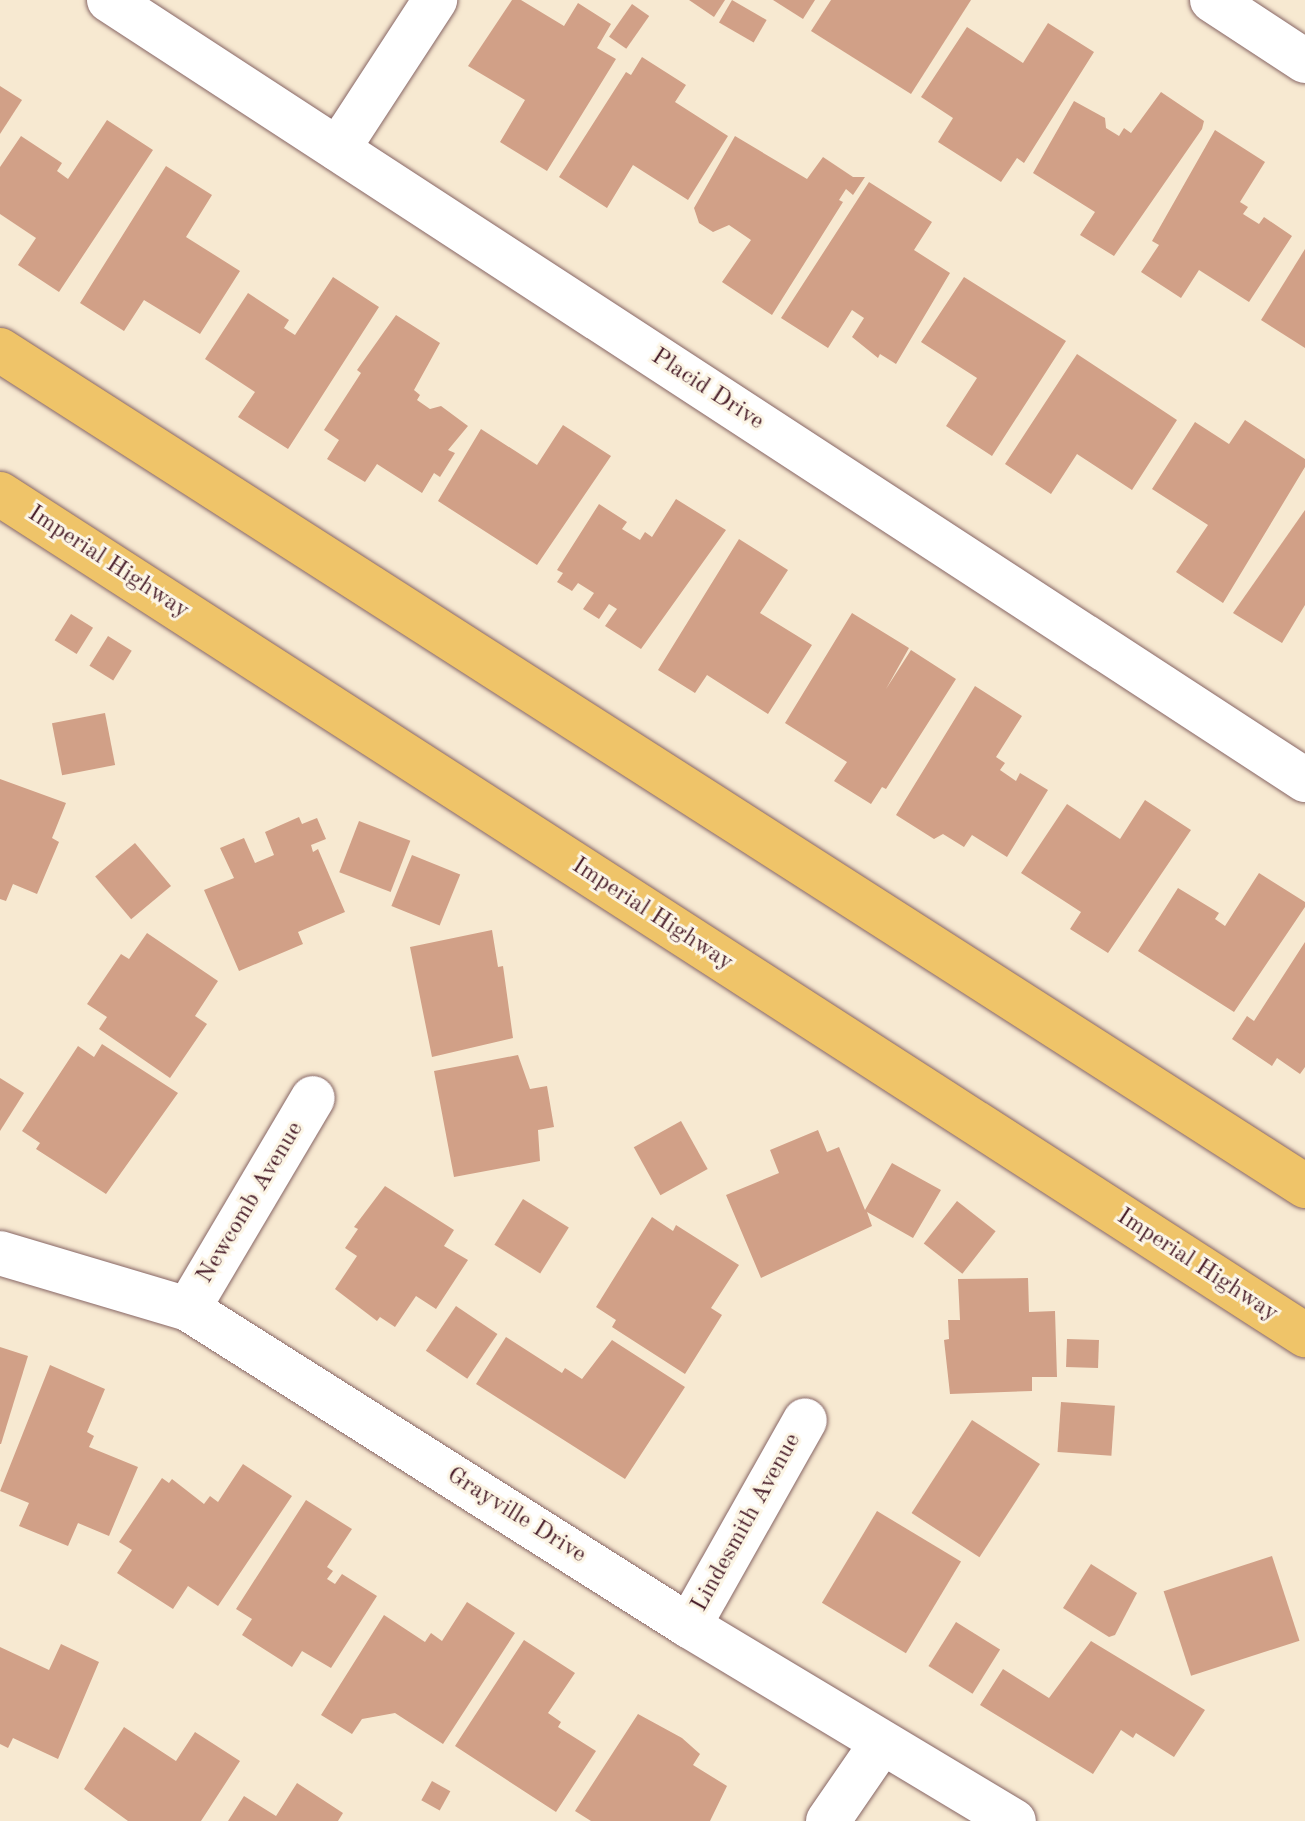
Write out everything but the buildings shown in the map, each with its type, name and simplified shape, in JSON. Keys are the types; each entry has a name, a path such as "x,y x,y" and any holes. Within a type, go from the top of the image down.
{"main road":[{"path":"0,350 1305,1186"},
{"name":"Imperial Highway","path":"0,494 1305,1335"}],"street":[{"name":"Placid Drive","path":"109,0 1305,780"},
{"path":"338,149 435,0"},
{"path":"1212,0 1305,61"},
{"name":"Newcomb Avenue","path":"188,1309 313,1098"},
{"name":"Grayville Drive","path":"0,1253 188,1309 689,1626 881,1744 1014,1821"},
{"name":"Lindesmith Avenue","path":"689,1626 805,1420"},
{"path":"828,1821 881,1744"}]}
